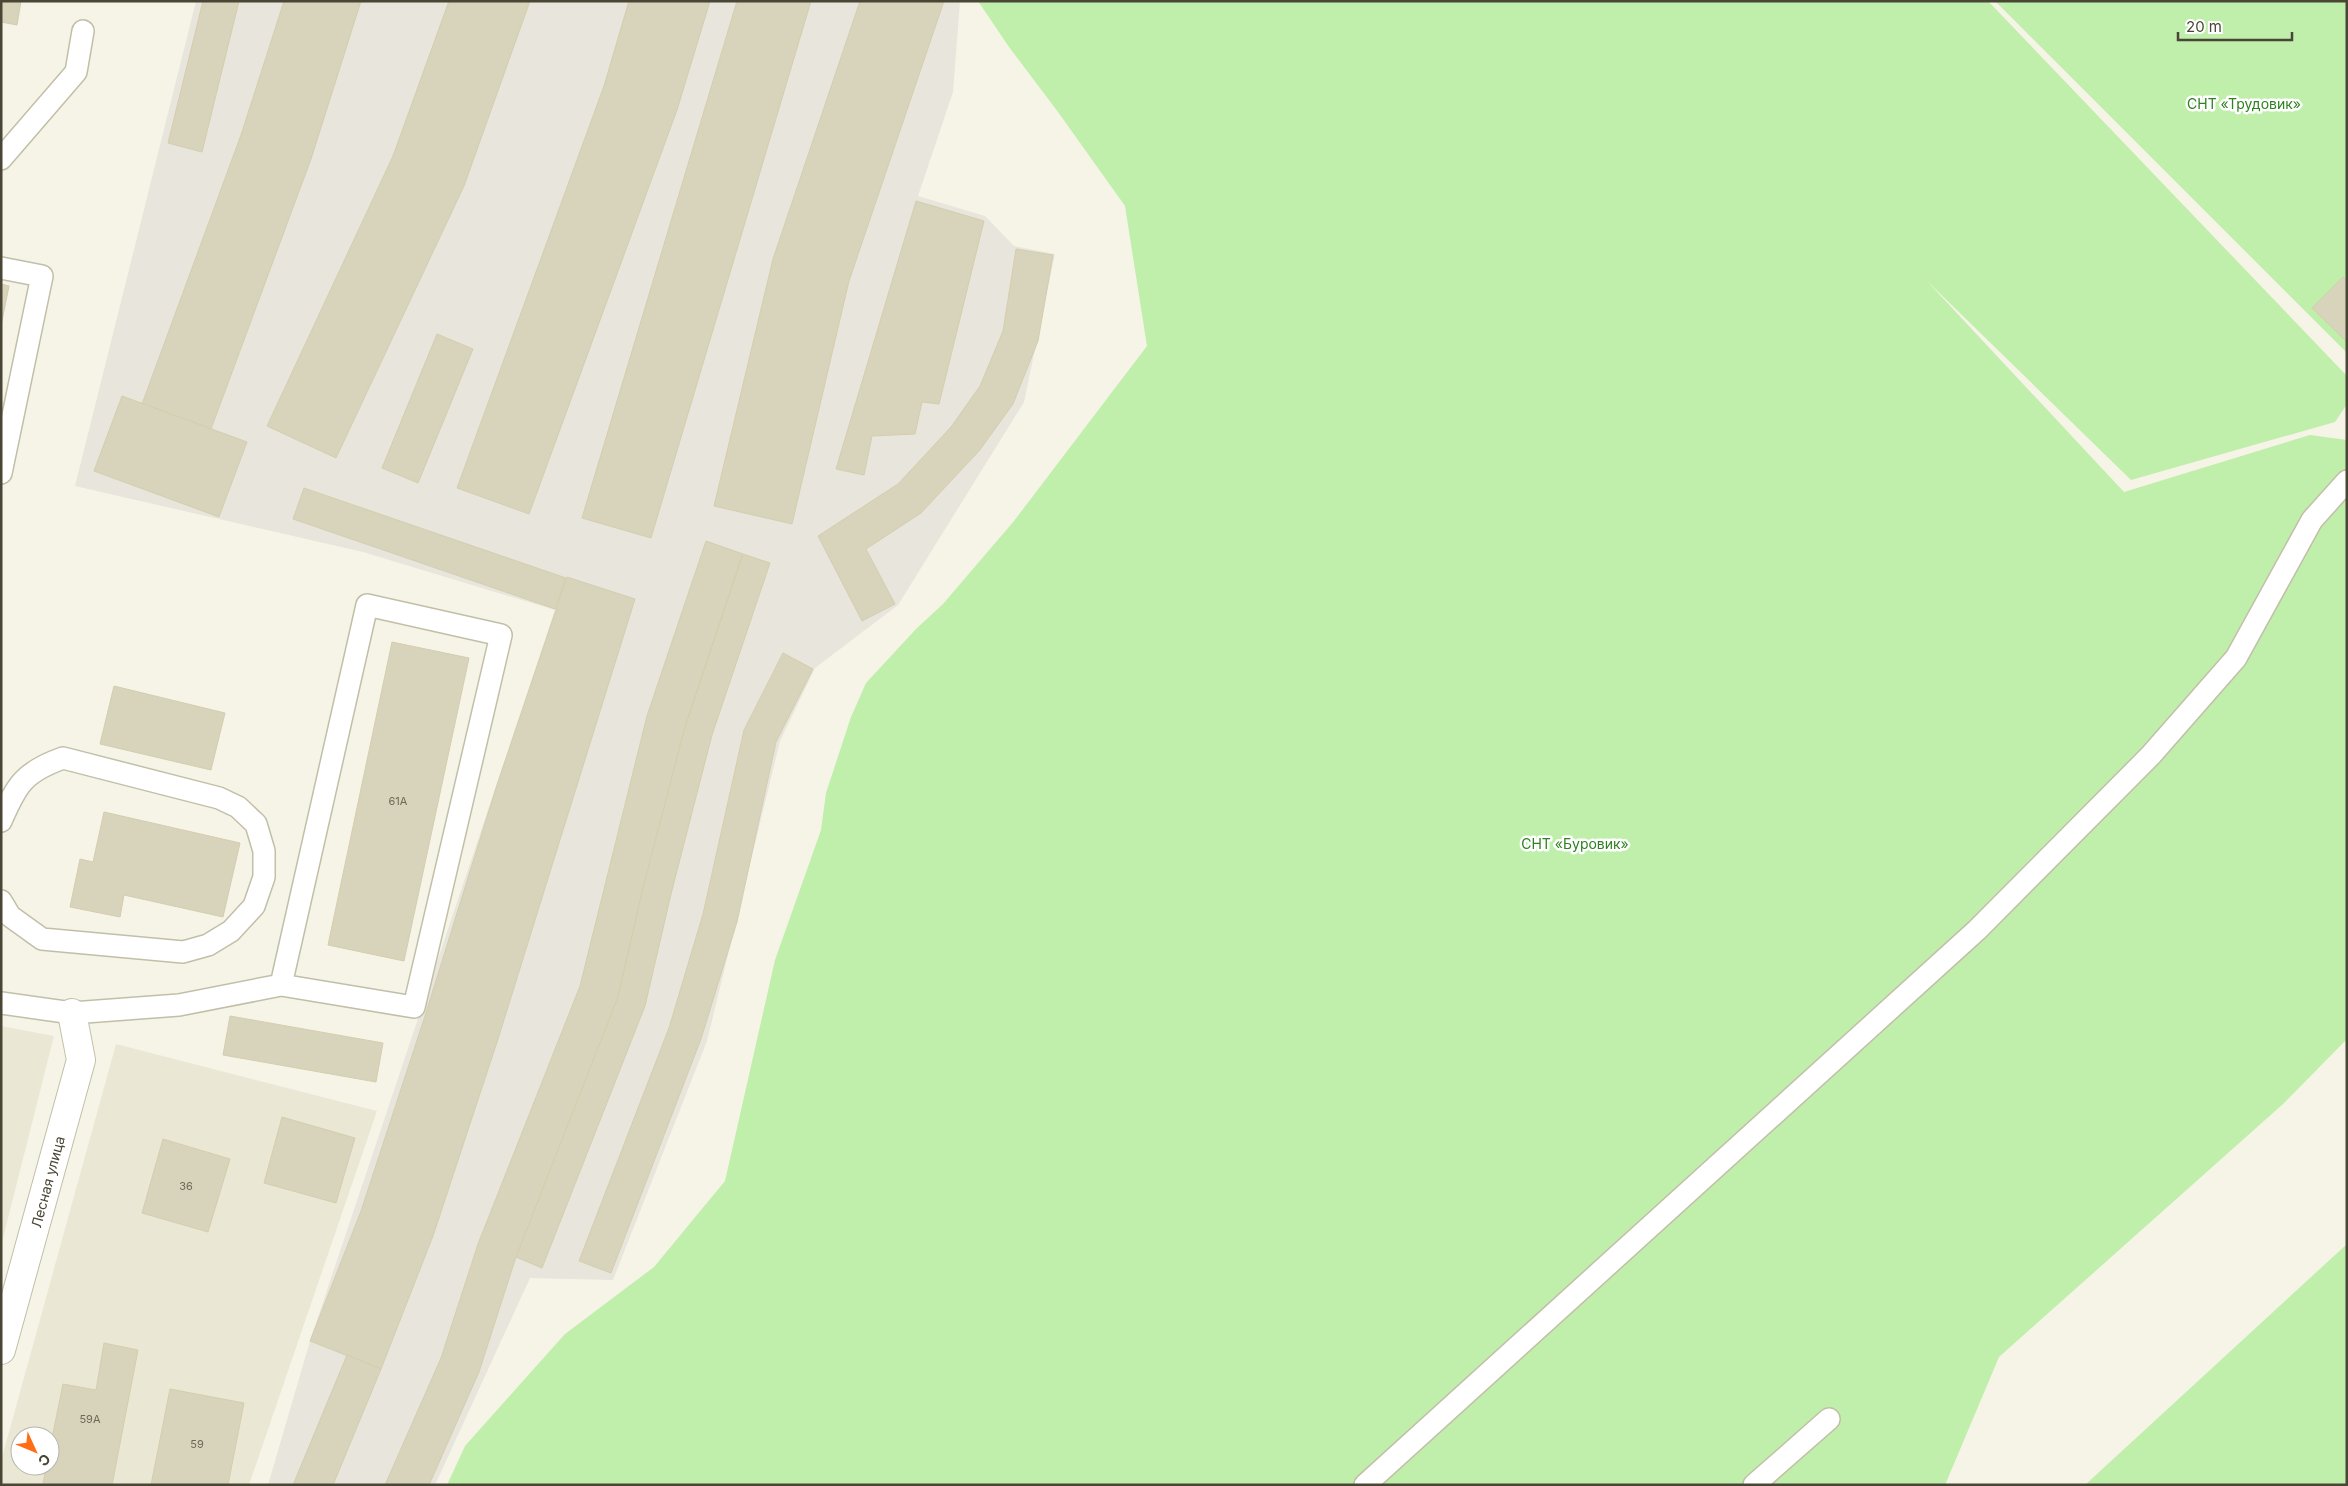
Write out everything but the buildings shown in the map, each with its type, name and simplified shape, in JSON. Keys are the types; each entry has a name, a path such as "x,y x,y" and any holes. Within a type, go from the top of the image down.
{"street":[{"name":"Лесная улица","path":"1,1350 81,1060 72,1013"}],"lane":[{"path":"1,159 76,72 83,31"},
{"path":"1,268 42,276 1,473"},
{"path":"1365,1485 1978,930 2151,755 2236,658 2312,520 2347,481"},
{"path":"1,1003 72,1013 179,1006 281,985 414,1008 501,635 367,604 281,985"},
{"path":"1,821 14,790 29,774 44,765 63,758 219,798 238,807 256,824 264,851 264,877 254,906 231,931 208,945 183,952 42,939 10,916 1,901"},
{"path":"1754,1485 1829,1419"}],"shaded area":[{"path":"196,1 960,1 953,92 918,196 985,216 1014,246 1055,254 1024,402 898,605 815,668 780,741 707,1041 613,1280 530,1278 435,1485 268,1485 310,1341 555,610 363,552 75,486"},
{"path":"1,1026 54,1036 1,1246"},
{"path":"116,1044 377,1111 249,1485 1,1485 1,1461 10,1428 10,1476 60,1476 60,1426 11,1426"}],"green space":[{"name":"СНТ «Буровик»","path":"978,1 1988,1 2347,376 2347,404 2335,422 2131,480 1926,280 2124,492 2310,435 2347,440 2347,1039 2283,1104 1999,1357 1945,1485 447,1485 465,1446 565,1334 654,1267 725,1181 775,960 821,830 826,793 851,717 866,683 916,629 943,604 1014,521 1147,346 1125,206 1009,47"},
{"name":"СНТ «Трудовик»","path":"1995,1 2347,1 2347,353"},
{"path":"2347,1244 2347,1485 2085,1485"}]}
